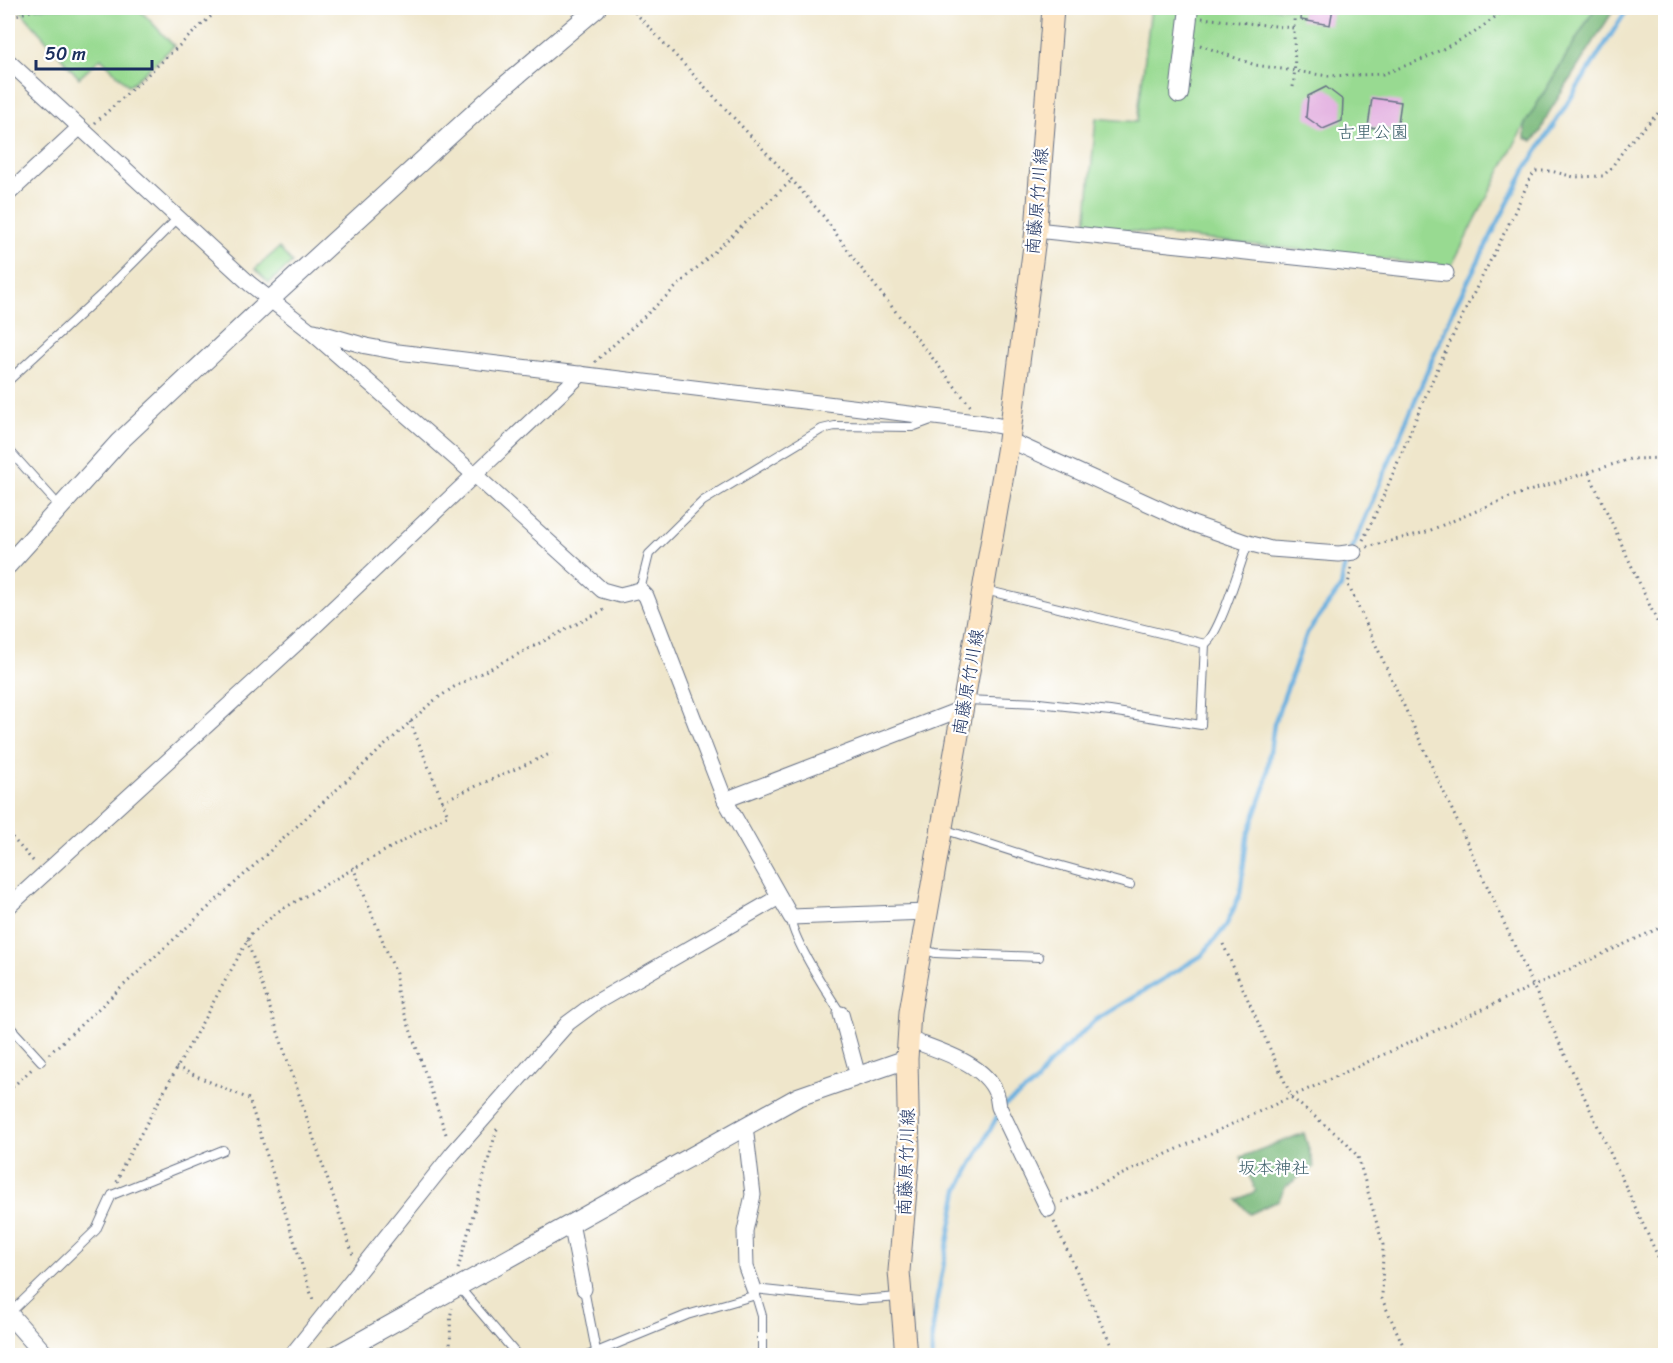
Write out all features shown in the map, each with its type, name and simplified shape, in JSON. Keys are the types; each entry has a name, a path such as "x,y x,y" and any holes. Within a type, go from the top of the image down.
{"main road":[{"name":"南藤原竹川線","path":"906,1356 899,1271 909,1155 910,1012 1010,434 1036,230 1053,8"}],"street":[{"path":"8,565 119,442 495,94 597,8"},
{"path":"1179,94 1196,13"},
{"path":"8,62 250,284 308,330 476,476 602,590 620,595 640,590 646,596 725,800 791,917 927,912"},
{"path":"8,194 82,130"},
{"path":"1036,230 1446,273"},
{"path":"308,330 398,352 984,423 1193,524 1271,549 1349,553"},
{"path":"8,907 299,641 476,476 581,374"},
{"path":"725,800 964,704"},
{"path":"291,1356 453,1153 568,1023 595,1003 779,897"},
{"path":"841,1014 858,1076"},
{"path":"334,1356 798,1097 858,1076 908,1049 960,1059 977,1070 989,1082 1048,1209"},
{"path":"745,1126 753,1195 745,1231 746,1267 755,1292"},
{"path":"571,1223 584,1289"},
{"path":"8,1313 46,1356"}],"lane":[{"path":"8,381 101,295 179,218"},
{"path":"640,590 649,554 703,501 822,429 835,426 912,427 938,417"},
{"path":"8,449 53,499"},
{"path":"964,704 1059,705 1201,725 1205,644 1217,628 1248,543"},
{"path":"984,590 1205,644"},
{"path":"942,829 1032,858 1130,885"},
{"path":"791,917 790,924 804,952 841,1014"},
{"path":"921,948 935,953 1039,957"},
{"path":"8,1025 41,1061"},
{"path":"8,1313 96,1230 112,1195 223,1150"},
{"path":"458,1286 518,1356"},
{"path":"584,1289 596,1351"},
{"path":"755,1292 762,1316 762,1356"},
{"path":"587,1356 687,1315 755,1292 858,1300 901,1297"}],"path":[{"path":"8,22 16,15 42,8"},
{"path":"82,130 220,8"},
{"path":"631,8 824,217 854,259 984,423"},
{"path":"1293,87 1295,8"},
{"path":"1199,45 1255,65 1328,76 1383,74 1423,59 1474,33 1507,8"},
{"path":"1196,13 1293,28"},
{"path":"1665,105 1628,144 1603,176 1574,177 1543,170 1536,171 1530,178 1509,227 1442,357 1389,486 1359,549 1426,532 1510,497 1630,459 1665,458"},
{"path":"581,374 792,180"},
{"path":"1589,473 1665,641"},
{"path":"1349,553 1351,591 1665,1274"},
{"path":"8,1091 432,702 454,687 615,604 620,595"},
{"path":"112,1195 123,1166 251,934 279,911 448,815 410,721"},
{"path":"442,801 552,753"},
{"path":"8,833 44,873"},
{"path":"353,867 396,974 397,991 453,1153"},
{"path":"1116,1356 1048,1209 1665,925"},
{"path":"247,940 358,1271"},
{"path":"1223,945 1292,1098 1347,1143 1358,1157 1383,1245 1382,1299 1408,1356"},
{"path":"176,1067 249,1099 319,1320"},
{"path":"448,1356 450,1349 449,1320 458,1286 458,1266 498,1125"}],"green space":[{"path":"138,8 174,46 129,86 101,58 79,78 19,9"},
{"name":"古里公園","path":"1151,8 1595,8 1525,124 1451,267 1086,226 1096,118 1137,122"},
{"path":"1595,8 1615,8 1548,114 1541,131 1533,141 1525,138 1525,124"},
{"path":"279,248 292,263 269,283 255,269"},
{"name":"坂本神社","path":"1304,1133 1314,1167 1285,1187 1279,1200 1250,1214 1237,1200 1256,1191 1241,1157"}],"building":[{"path":"1302,8 1333,8 1330,25 1301,20"},
{"path":"1326,87 1343,100 1342,121 1323,129 1306,117 1308,96"},
{"path":"1372,98 1401,102 1397,130 1368,127"}],"waterway":[{"path":"1352,549 1455,306 1525,170 1628,8"},
{"path":"1005,1105 1036,1083 1048,1065 1094,1021 1201,956 1226,926 1240,894 1247,837 1265,787 1274,724 1307,633 1341,587 1344,568 1349,557"},
{"path":"932,1356 932,1335 937,1299 958,1190 998,1115"}]}
